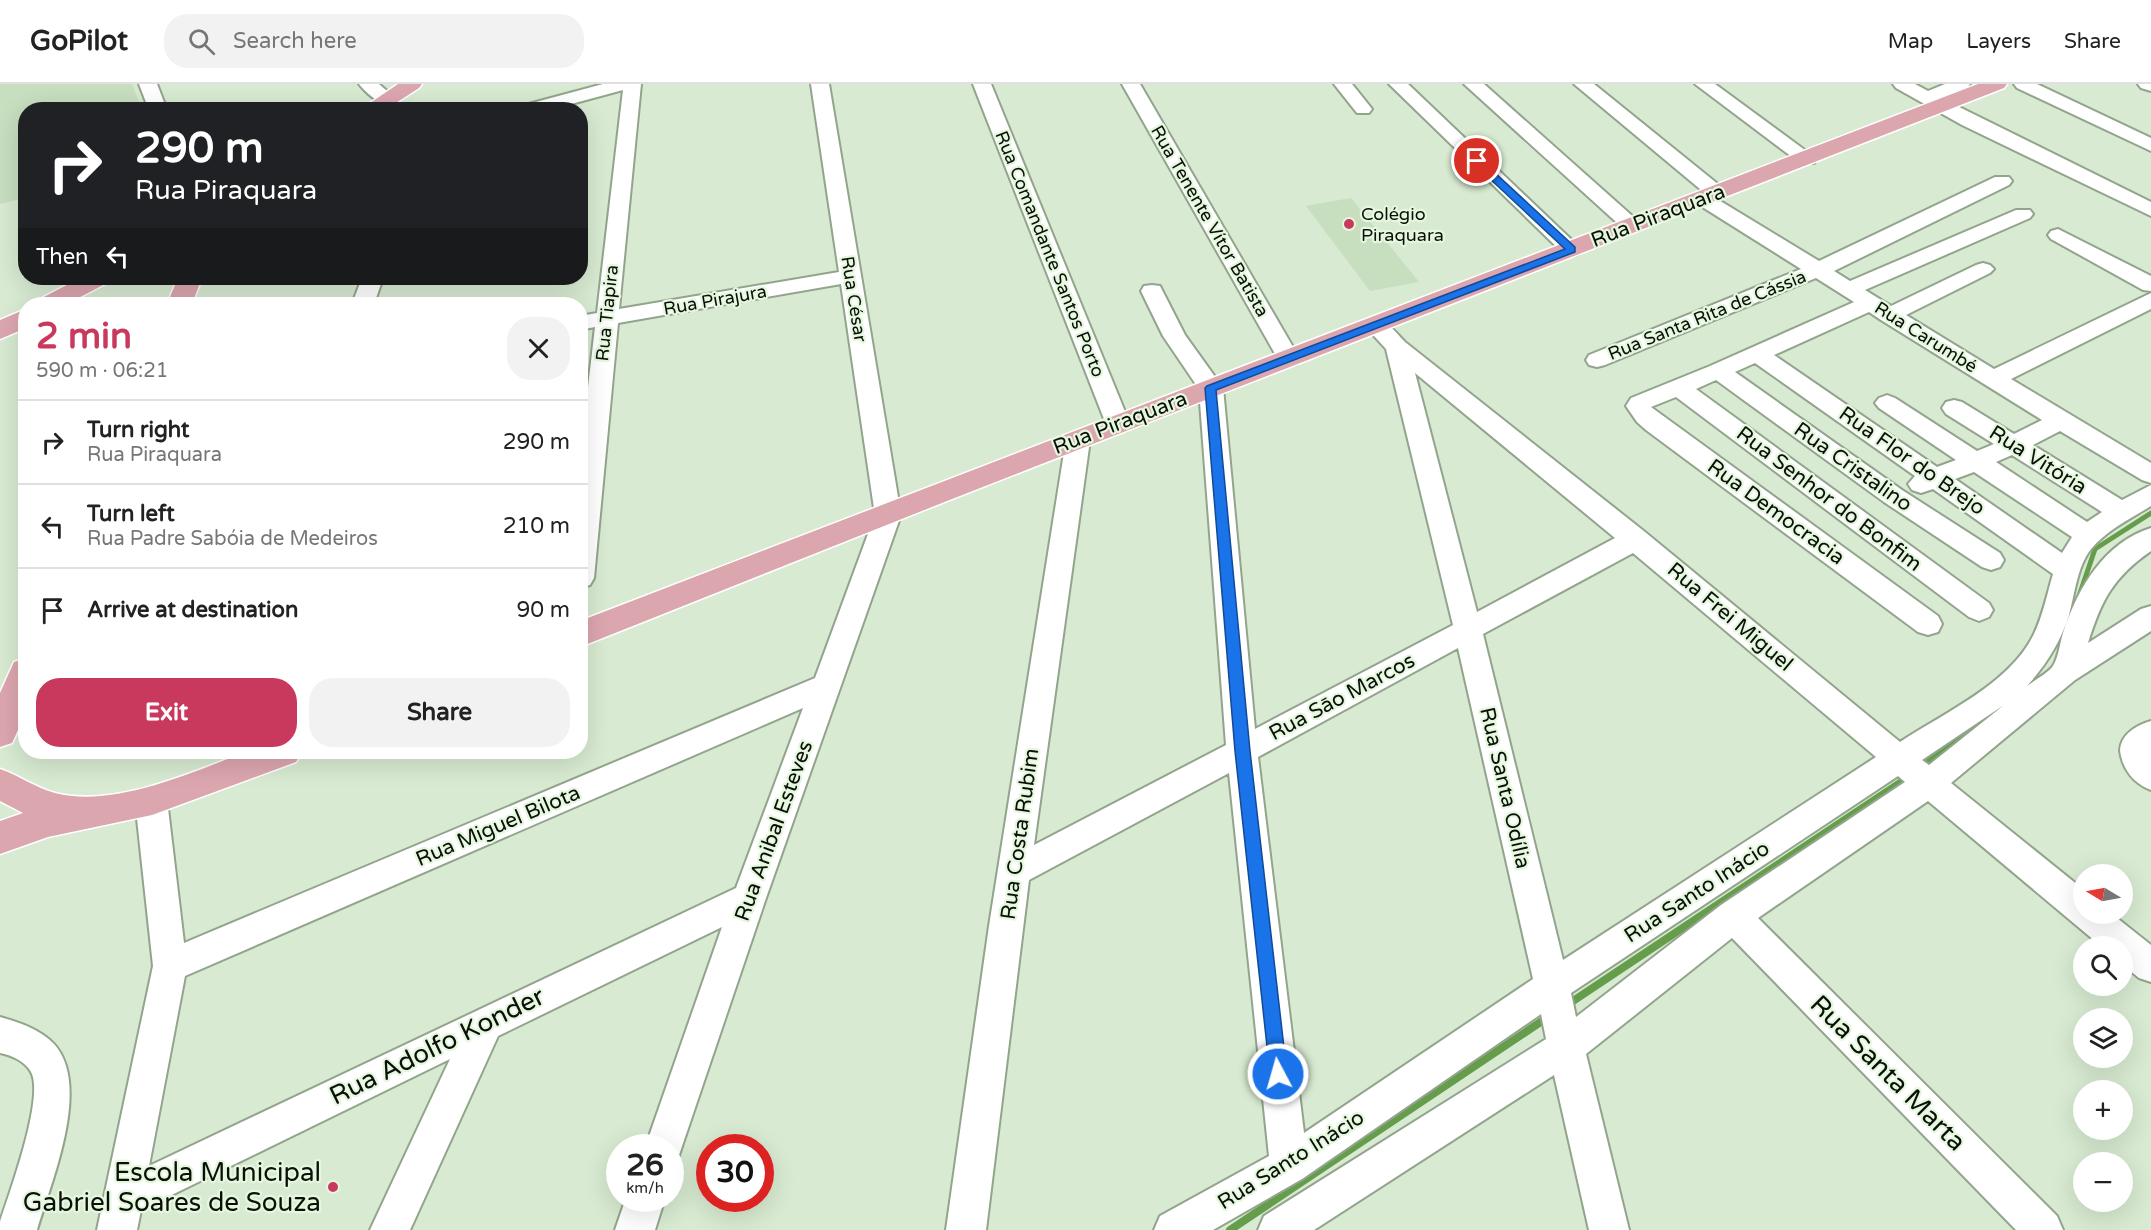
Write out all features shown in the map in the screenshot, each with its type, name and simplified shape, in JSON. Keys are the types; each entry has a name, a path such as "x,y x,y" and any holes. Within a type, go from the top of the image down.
{"main road":[{"path":"387,102 412,84"},
{"path":"389,102 427,84"},
{"name":"Rua Piraquara","path":"588,633 1210,388 1808,159 1933,103 1997,84"},
{"path":"62,297 85,285"},
{"path":"0,331 18,321"},
{"path":"0,733 18,689"},
{"path":"0,838 87,812 151,800 265,759"},
{"path":"0,784 50,808 87,812"}],"street":[{"path":"148,84 155,102"},
{"path":"368,84 379,102"},
{"path":"557,102 623,84"},
{"name":"Rua Tiapira","path":"588,498 632,84"},
{"name":"Rua César","path":"819,84 888,515"},
{"name":"Rua Comandante Santos Porto","path":"982,84 1118,424"},
{"name":"Rua Tenente Vítor Batista","path":"1131,84 1289,358"},
{"path":"1343,84 1363,109"},
{"path":"1398,84 1571,249"},
{"path":"1473,84 1632,226"},
{"name":"Rua Carumbé","path":"1583,84 1710,196 1818,270 1889,315 2151,474"},
{"path":"1902,84 1933,103 2151,210"},
{"path":"1933,103 1961,84"},
{"path":"2023,84 2151,145"},
{"path":"1702,86 1808,159"},
{"name":"Rua Santa Rita de Cássia","path":"1597,360 1818,270 2002,181"},
{"path":"1849,289 2024,214"},
{"path":"2058,235 2151,285"},
{"path":"1889,315 1983,269"},
{"name":"Rua Pirajura","path":"588,322 850,276"},
{"path":"1152,291 1174,336 1210,388 1242,751 1289,1166"},
{"path":"1993,379 2151,300"},
{"path":"1679,388 1870,303"},
{"name":"Rua Frei Miguel","path":"1375,325 1397,347 1636,538 1913,772 2073,902"},
{"name":"Rua Santa Odília","path":"1397,347 1468,630 1609,1230"},
{"name":"Rua Flor do Brejo","path":"1757,354 2066,569"},
{"name":"Rua Cristalino","path":"1718,371 1893,496 1991,560"},
{"name":"Rua Democracia","path":"1679,388 1650,398 1639,403 1638,406 1645,416 1928,624"},
{"name":"Rua Senhor do Bonfim","path":"1679,388 1979,610"},
{"path":"1412,412 1423,402 1432,399 1465,401"},
{"path":"1887,403 2088,535"},
{"name":"Rua Vitória","path":"1954,408 2122,512"},
{"path":"1810,536 1893,496 2014,445 2060,420"},
{"name":"Rua Costa Rubim","path":"966,1230 1015,871 1078,440"},
{"name":"Rua Santo Inácio","path":"1173,1230 1733,916 1913,772 2029,667 2043,646 2056,614 2066,569 2088,535 2151,494"},
{"name":"Rua Anibal Esteves","path":"669,1134 749,898 888,515"},
{"name":"Rua Sāo Marcos","path":"1015,871 1636,538"},
{"path":"2065,672 2080,620 2101,583 2113,566 2151,538"},
{"path":"2065,672 2151,617"},
{"name":"Rua Santo Inácio","path":"1282,1229 1559,1015 1913,772 2065,672"},
{"name":"Rua Miguel Bilota","path":"170,966 827,685"},
{"path":"2151,733 2135,746 2134,753 2139,764 2151,777"},
{"path":"121,1213 170,966 151,800"},
{"name":"Rua Adolfo Konder","path":"121,1213 486,1023 749,898"},
{"name":"Rua Santa Marta","path":"1733,916 2043,1230"},
{"name":"Rua Frei Miguel","path":"2100,924 2151,966"},
{"path":"390,1230 486,1023"},
{"path":"0,1035 11,1037 35,1050 50,1071 52,1107 18,1230"},
{"path":"635,1230 641,1212"}],"shaded area":[{"path":"0,84 132,84 139,102 18,102 18,200 0,204"},
{"path":"1351,198 1419,282 1370,291 1306,206"}],"waterway":[{"path":"2077,602 2095,549 2151,513"},
{"path":"1953,744 2008,702"},
{"path":"1925,765 1955,742"},
{"path":"1567,1005 1906,779"},
{"path":"1230,1230 1548,1017"}],"place":[{"name":"Colégio Piraquara","path":"1349,224"},
{"name":"Escola Municipal Gabriel Soares de Souza","path":"333,1187"}],"route":[{"path":"1278,1074 1242,751 1210,388 1571,249 1477,161"}]}
